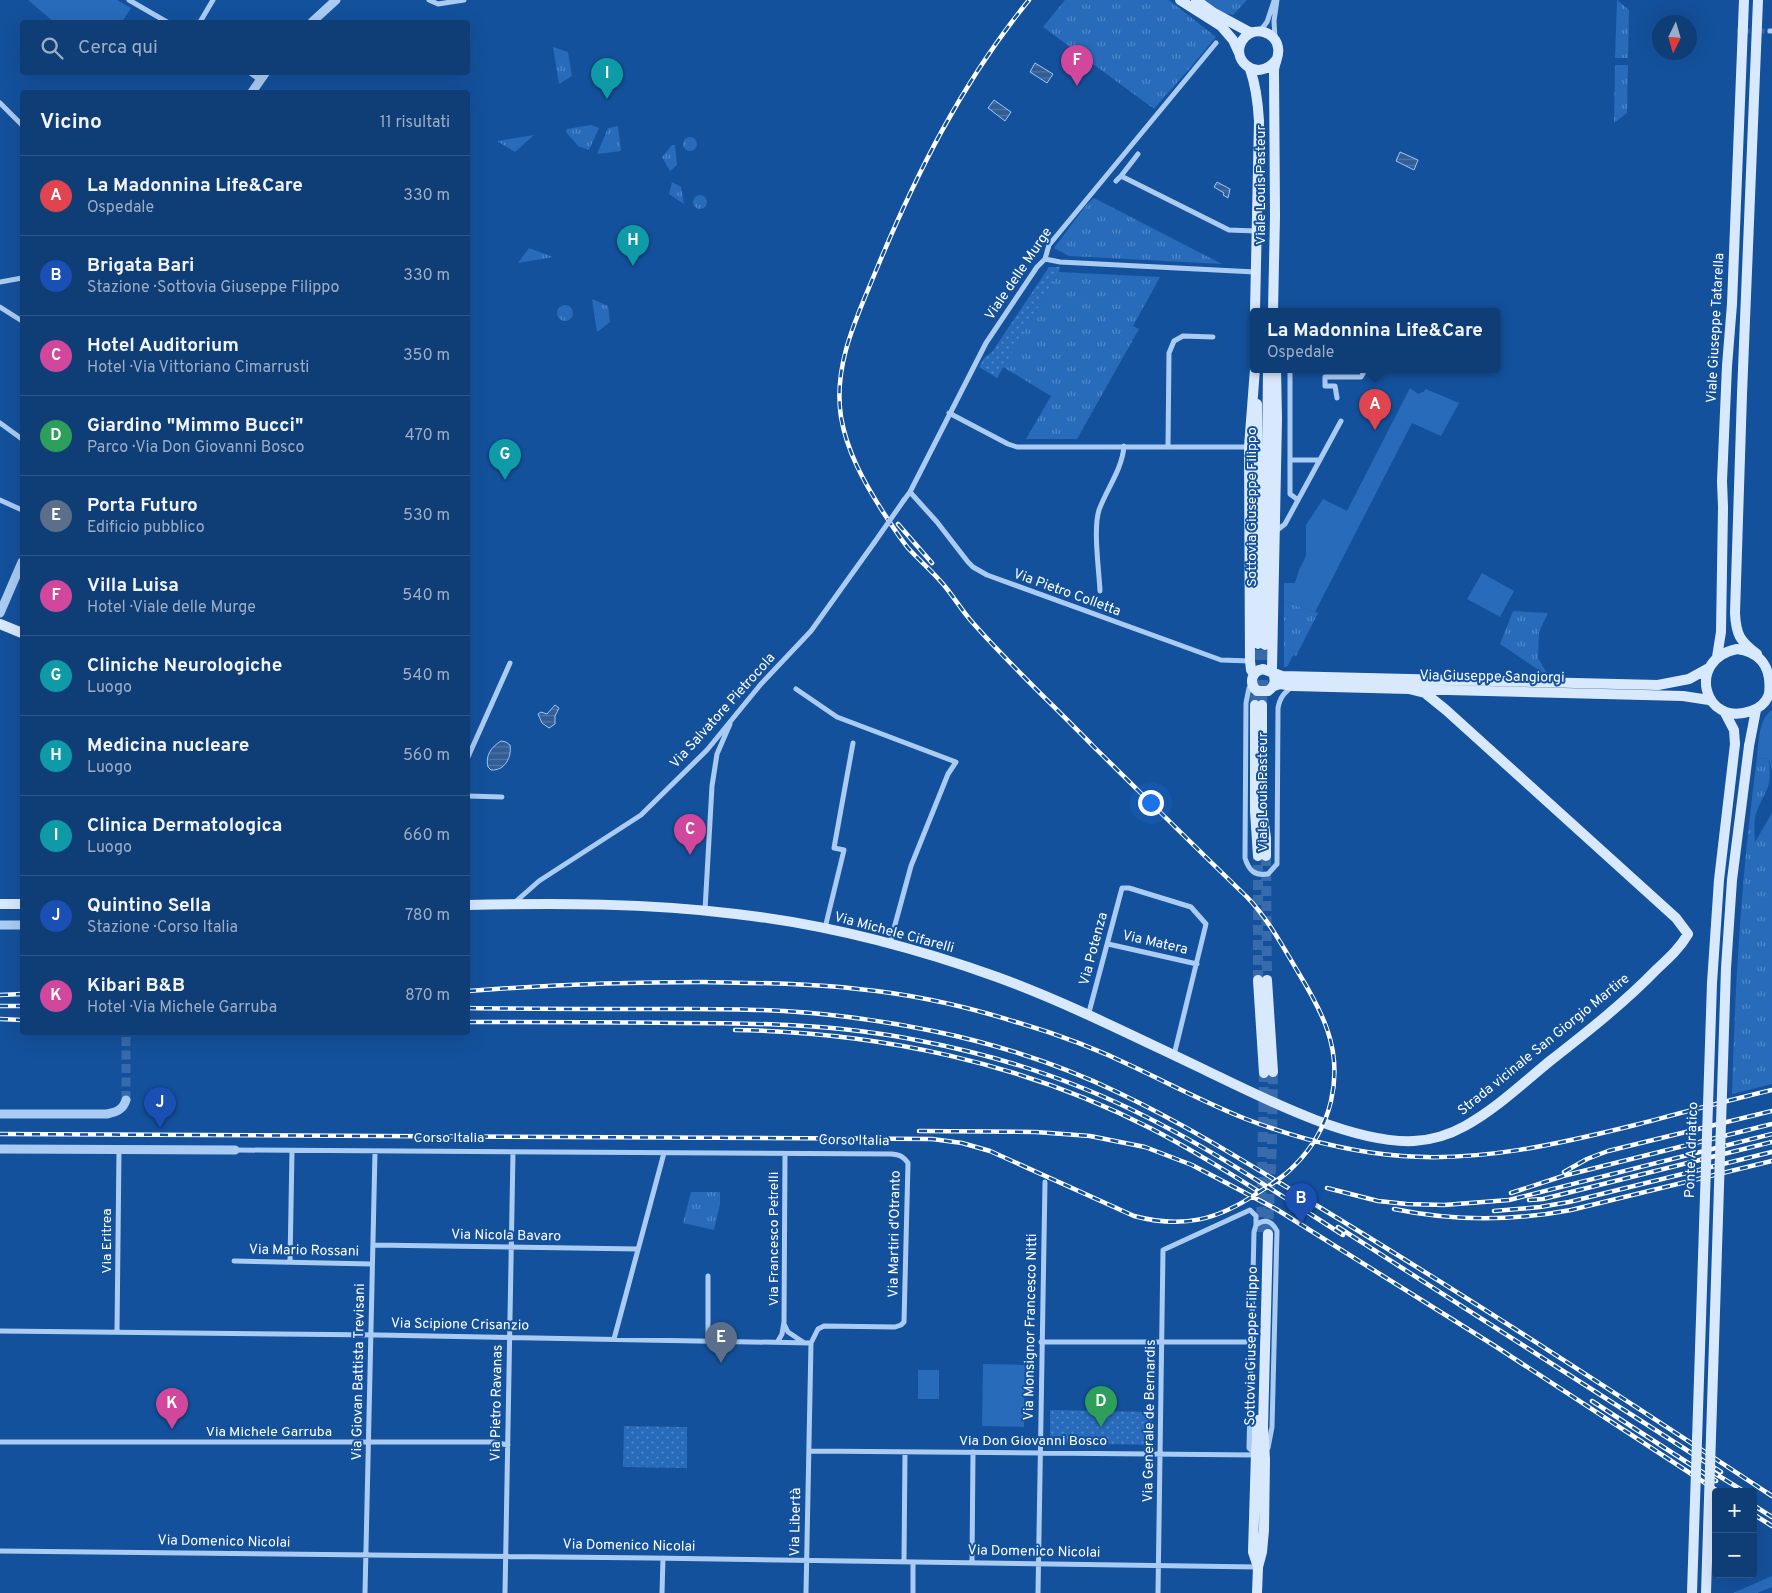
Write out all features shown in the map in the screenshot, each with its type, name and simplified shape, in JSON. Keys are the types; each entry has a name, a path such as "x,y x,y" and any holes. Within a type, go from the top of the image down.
{"main road":[{"path":"1180,0 1223,22 1255,32 1266,33 1276,41 1278,48 1276,60 1267,69 1261,70 1250,68 1243,63 1223,22 1196,0"},
{"name":"Viale Giuseppe Tatarella","path":"1717,657 1721,632 1722,481 1732,304 1744,0"},
{"name":"Viale Giuseppe Tatarella","path":"1757,654 1743,643 1738,633 1735,613 1758,0"},
{"path":"1239,53 1243,39 1255,32"},
{"name":"Viale Louis Pasteur","path":"1273,308 1276,172 1274,71 1276,60"},
{"name":"Viale Louis Pasteur","path":"1250,68 1258,103 1255,308"},
{"path":"1255,373 1249,447 1250,661 1251,670 1254,674 1252,685 1261,692 1268,691 1273,687"},
{"name":"Sottovia Giuseppe Filippo","path":"1255,373 1258,424 1262,644 1268,373"},
{"path":"1266,838 1262,811 1258,705 1255,811 1262,856 1266,838 1269,811 1268,702 1273,687 1274,674 1272,664 1277,419 1276,373"},
{"path":"0,624 20,632"},
{"path":"1737,649 1757,654 1771,671 1769,702 1745,714 1734,714 1724,711 1709,700 1706,690 1706,679 1709,668 1717,657 1737,649"},
{"name":"Via Giuseppe Sangiorgi","path":"1274,674 1282,676 1658,685 1689,679 1709,668"},
{"path":"1254,674 1263,669 1274,674"},
{"name":"Via Giuseppe Sangiorgi","path":"1273,687 1280,684 1293,686 1683,696 1709,700"},
{"path":"1409,688 1425,693 1446,710"},
{"path":"1446,710 1445,699 1450,690"},
{"name":"Strada vicinale San Giorgio Martire","path":"1244,1088 1339,1127 1380,1138 1413,1141 1432,1139 1462,1128 1484,1115 1645,982 1674,953 1688,934 1676,918 1446,710"},
{"name":"Ponte Adriatico","path":"1706,1593 1726,977 1732,880 1749,746 1756,710"},
{"name":"Ponte Adriatico","path":"1692,1593 1712,983 1719,880 1735,744 1734,730 1724,711"},
{"path":"0,904 20,904"},
{"name":"Via Michele Cifarelli","path":"470,905 636,906 705,910 763,917 825,928 890,944 999,978 1088,1016 1244,1088"},
{"path":"1262,980 1269,1073"},
{"name":"Sottovia Giuseppe Filippo","path":"1257,1593 1258,1567 1262,1552 1262,1231"}],"street":[{"path":"131,0 164,20"},
{"path":"201,20 214,0"},
{"path":"314,20 336,0"},
{"path":"429,0 438,4 464,0"},
{"path":"1255,32 1267,22 1276,0"},
{"path":"1276,0 1274,31 1276,41"},
{"name":"Viale delle Murge","path":"910,492 986,343 1037,267 1045,259 1049,245 1216,43"},
{"path":"253,90 263,76"},
{"path":"0,103 20,123"},
{"path":"1116,181 1138,154"},
{"path":"1121,176 1229,230 1256,231"},
{"path":"1045,259 1060,262 1255,272"},
{"path":"0,282 20,278"},
{"path":"0,307 20,320"},
{"path":"1168,447 1169,353 1174,341 1183,336 1213,337"},
{"path":"1290,373 1290,494 1298,500"},
{"path":"1337,398 1335,386 1325,386 1325,377 1361,377 1364,373"},
{"path":"949,414 1008,444 1017,446 1249,447"},
{"path":"1274,532 1285,524 1341,421"},
{"path":"0,423 20,438"},
{"path":"1100,591 1099,512 1123,459 1124,446"},
{"path":"1290,460 1319,460"},
{"name":"Via Salvatore Pietrocola","path":"512,904 539,881 641,815 707,750 743,705 811,631 910,492"},
{"name":"Via Pietro Colletta","path":"910,492 937,522 968,562 987,575 1221,660 1250,661"},
{"path":"0,500 20,509"},
{"path":"0,613 20,567"},
{"path":"470,753 510,663"},
{"name":"Viale Louis Pasteur","path":"1252,685 1249,688 1246,703 1245,858 1253,872 1261,875 1268,874 1277,864 1278,708 1279,700 1284,692 1293,686"},
{"path":"796,689 837,717 956,762 948,774 911,866 890,944"},
{"path":"705,910 712,786 716,754 733,718"},
{"path":"825,928 844,850 834,848 853,743"},
{"path":"470,796 502,797"},
{"name":"Via Potenza","path":"1088,1016 1122,888 1129,888 1191,907 1206,924 1198,964"},
{"path":"0,925 20,925"},
{"name":"Via Matera","path":"1108,944 1198,964"},
{"path":"1174,1055 1198,964"},
{"path":"0,1114 107,1114 118,1111 126,1100"},
{"name":"Corso Italia","path":"0,1149 899,1155"},
{"name":"Via Eritrea","path":"117,1332 119,1150"},
{"path":"290,1262 292,1151"},
{"name":"Via Giovan Battista Trevisani","path":"365,1593 374,1152"},
{"name":"Via Pietro Ravanas","path":"505,1593 513,1152"},
{"path":"614,1339 664,1153"},
{"name":"Via Francesco Petrelli","path":"778,1341 784,1324 786,1154"},
{"name":"Via Martiri d'Otranto","path":"811,1343 818,1328 824,1326 895,1327 901,1325 905,1318 908,1163 899,1155"},
{"name":"Via Monsignor Francesco Nitti","path":"1038,1593 1045,1182"},
{"name":"Via Generale de Bernardis","path":"1158,1593 1163,1250 1250,1210 1256,1216 1262,1231"},
{"path":"1261,1457 1249,1448 1254,1232 1262,1231"},
{"name":"Via Nicola Bavaro","path":"373,1245 638,1248"},
{"name":"Via Mario Rossani","path":"234,1261 372,1264"},
{"path":"708,1276 708,1340"},
{"name":"Via Francesco Petrelli","path":"784,1324 788,1332 804,1342"},
{"name":"Via Scipione Crisanzio","path":"0,1331 778,1341 811,1343"},
{"path":"1041,1342 1252,1342"},
{"name":"Via Libertà","path":"806,1593 811,1343"},
{"name":"Via Michele Garruba","path":"0,1442 493,1442 508,1445"},
{"name":"Via Don Giovanni Bosco","path":"809,1450 1040,1452 1261,1457"},
{"path":"904,1562 905,1452"},
{"path":"972,1563 973,1452"},
{"name":"Via Domenico Nicolai","path":"0,1551 366,1554 1258,1567"},
{"path":"662,1593 663,1558"},
{"path":"913,1562 913,1593"}],"green space":[{"path":"28,0 117,0 131,8 123,20 52,20"},
{"path":"1065,0 1169,0 1216,37 1154,109 1043,27"},
{"path":"1205,0 1247,0 1233,15 1221,12"},
{"path":"1617,0 1629,10 1628,58 1615,58"},
{"path":"553,47 568,52 572,76 559,84"},
{"path":"1615,65 1628,65 1627,113 1614,123"},
{"path":"591,125 599,128 589,150 578,146 566,132 567,129"},
{"path":"618,126 621,151 597,154 608,128"},
{"path":"534,135 515,152 497,141"},
{"path":"687,137 693,137 697,144 693,151 687,151 683,147 683,141"},
{"path":"672,145 675,145 677,165 670,171 662,157"},
{"path":"672,182 681,187 684,204 669,194"},
{"path":"697,195 703,195 707,202 703,209 697,209 693,205 693,199"},
{"path":"1094,198 1222,264 1069,256 1054,248 1087,204"},
{"path":"529,248 553,257 518,263"},
{"path":"1049,267 1060,267 1059,272 997,378 979,367 984,358 992,352"},
{"path":"1059,272 1160,277 1133,326 1139,329 1077,439 1026,439 1051,396 1003,367"},
{"path":"592,299 608,306 610,322 597,332"},
{"path":"565,305 571,307 573,313 571,319 565,321 559,319 557,313 559,307"},
{"path":"1410,388 1418,394 1426,389 1459,403 1441,436 1412,423 1315,612 1284,601 1284,583 1295,583 1306,556 1306,525 1323,499 1347,511"},
{"path":"1482,573 1514,591 1500,617 1467,599"},
{"path":"1284,601 1318,613 1296,656 1293,655 1287,667 1284,667"},
{"path":"1513,611 1548,613 1539,632 1538,658 1547,673 1543,673 1500,644"},
{"path":"1772,710 1772,771 1769,759 1757,758 1762,725 1767,714"},
{"path":"1757,758 1769,759 1770,776 1768,787 1756,814 1755,842 1772,813 1772,1084 1732,1094 1740,925 1747,841"},
{"path":"691,1192 720,1192 720,1204 714,1230 683,1223"},
{"path":"983,1364 1025,1365 1024,1427 982,1426"},
{"path":"918,1370 939,1370 939,1399 918,1399"},
{"path":"1050,1410 1152,1412 1152,1445 1050,1443"},
{"path":"624,1426 687,1427 687,1468 623,1467"},
{"path":"1772,1576 1772,1587 1757,1593 1733,1593"}],"shaded area":[{"path":"1035,63 1053,74 1047,83 1030,72"},
{"path":"994,100 1011,112 1005,121 988,108"},
{"path":"1400,152 1418,160 1414,170 1396,161"},
{"path":"1217,182 1230,189 1228,198 1214,187"},
{"path":"555,705 559,708 555,716 555,724 549,728 542,723 538,714 541,712 547,714"},
{"path":"501,741 510,745 509,758 504,766 491,770 487,763 488,756 494,746"}],"tunnel":[{"path":"1737,31 1770,31"},
{"path":"1255,705 1258,644"},
{"path":"1262,705 1265,645"},
{"path":"1258,856 1258,980"},
{"path":"1266,856 1267,980"},
{"path":"126,1035 126,1100"},
{"path":"1268,1234 1273,1072"},
{"path":"1261,1232 1264,1073"}],"railway":[{"path":"0,1134 932,1139 962,1143 990,1151 1134,1216 1168,1222 1200,1219 1229,1209 1244,1202 1273,1183 1295,1165 1318,1135 1325,1119 1331,1102 1334,1084 1334,1065 1332,1047 1321,1014 1280,942 1262,914 1247,897 1017,670 987,639 939,579 908,548 883,512 863,478 847,442 841,417 839,398 843,361 854,325 890,237 924,166 961,97 1005,31 1029,0"},
{"path":"898,524 932,563"},
{"path":"470,991 585,984 703,982 819,986 878,991 918,997 977,1011 1092,1048 1204,1101 1246,1119 1284,1132 1342,1148 1402,1156 1432,1157 1490,1154 1549,1145 1772,1090"},
{"path":"0,995 20,994"},
{"path":"0,1006 20,1006"},
{"path":"470,1008 730,1009 821,1014 878,1021 933,1031 1004,1049 1073,1072 1145,1106 1251,1165 1497,1317 1772,1496"},
{"path":"0,1019 20,1020"},
{"path":"470,1022 766,1024 856,1031 959,1049 1002,1060 1044,1074 1119,1104 1185,1137 1343,1235"},
{"path":"735,1030 789,1032 842,1037 948,1055 1001,1069 1102,1105 1178,1143 1258,1191"},
{"path":"1564,1172 1587,1159 1608,1151 1772,1111"},
{"path":"1511,1193 1563,1176 1772,1124"},
{"path":"919,1131 1036,1132 1090,1136 1145,1147 1192,1165 1276,1209 1495,1346 1713,1488"},
{"path":"1327,1188 1378,1201 1407,1204 1444,1205 1509,1200 1772,1134"},
{"path":"1529,1200 1543,1199 1772,1142"},
{"path":"1494,1211 1540,1207 1569,1202 1772,1152"},
{"path":"1394,1209 1438,1216 1482,1218 1549,1214 1772,1161"},
{"path":"1338,1227 1721,1472"},
{"path":"1592,1401 1716,1481"},
{"path":"1711,1471 1739,1488"},
{"path":"1757,1508 1772,1517"},
{"path":"1757,1517 1772,1526"}],"place":[{"name":"Villa Luisa","path":"1077,86"},
{"name":"Clinica Dermatologica","path":"607,99"},
{"name":"Medicina nucleare","path":"633,266"},
{"name":"La Madonnina Life&Care","path":"1375,430"},
{"name":"Cliniche Neurologiche","path":"505,480"},
{"name":"Hotel Auditorium","path":"690,855"},
{"name":"Quintino Sella","path":"160,1128"},
{"name":"Brigata Bari","path":"1301,1224"},
{"name":"Porta Futuro","path":"721,1363"},
{"name":"Giardino \"Mimmo Bucci\"","path":"1101,1427"},
{"name":"Kibari B&B","path":"172,1429"}]}
